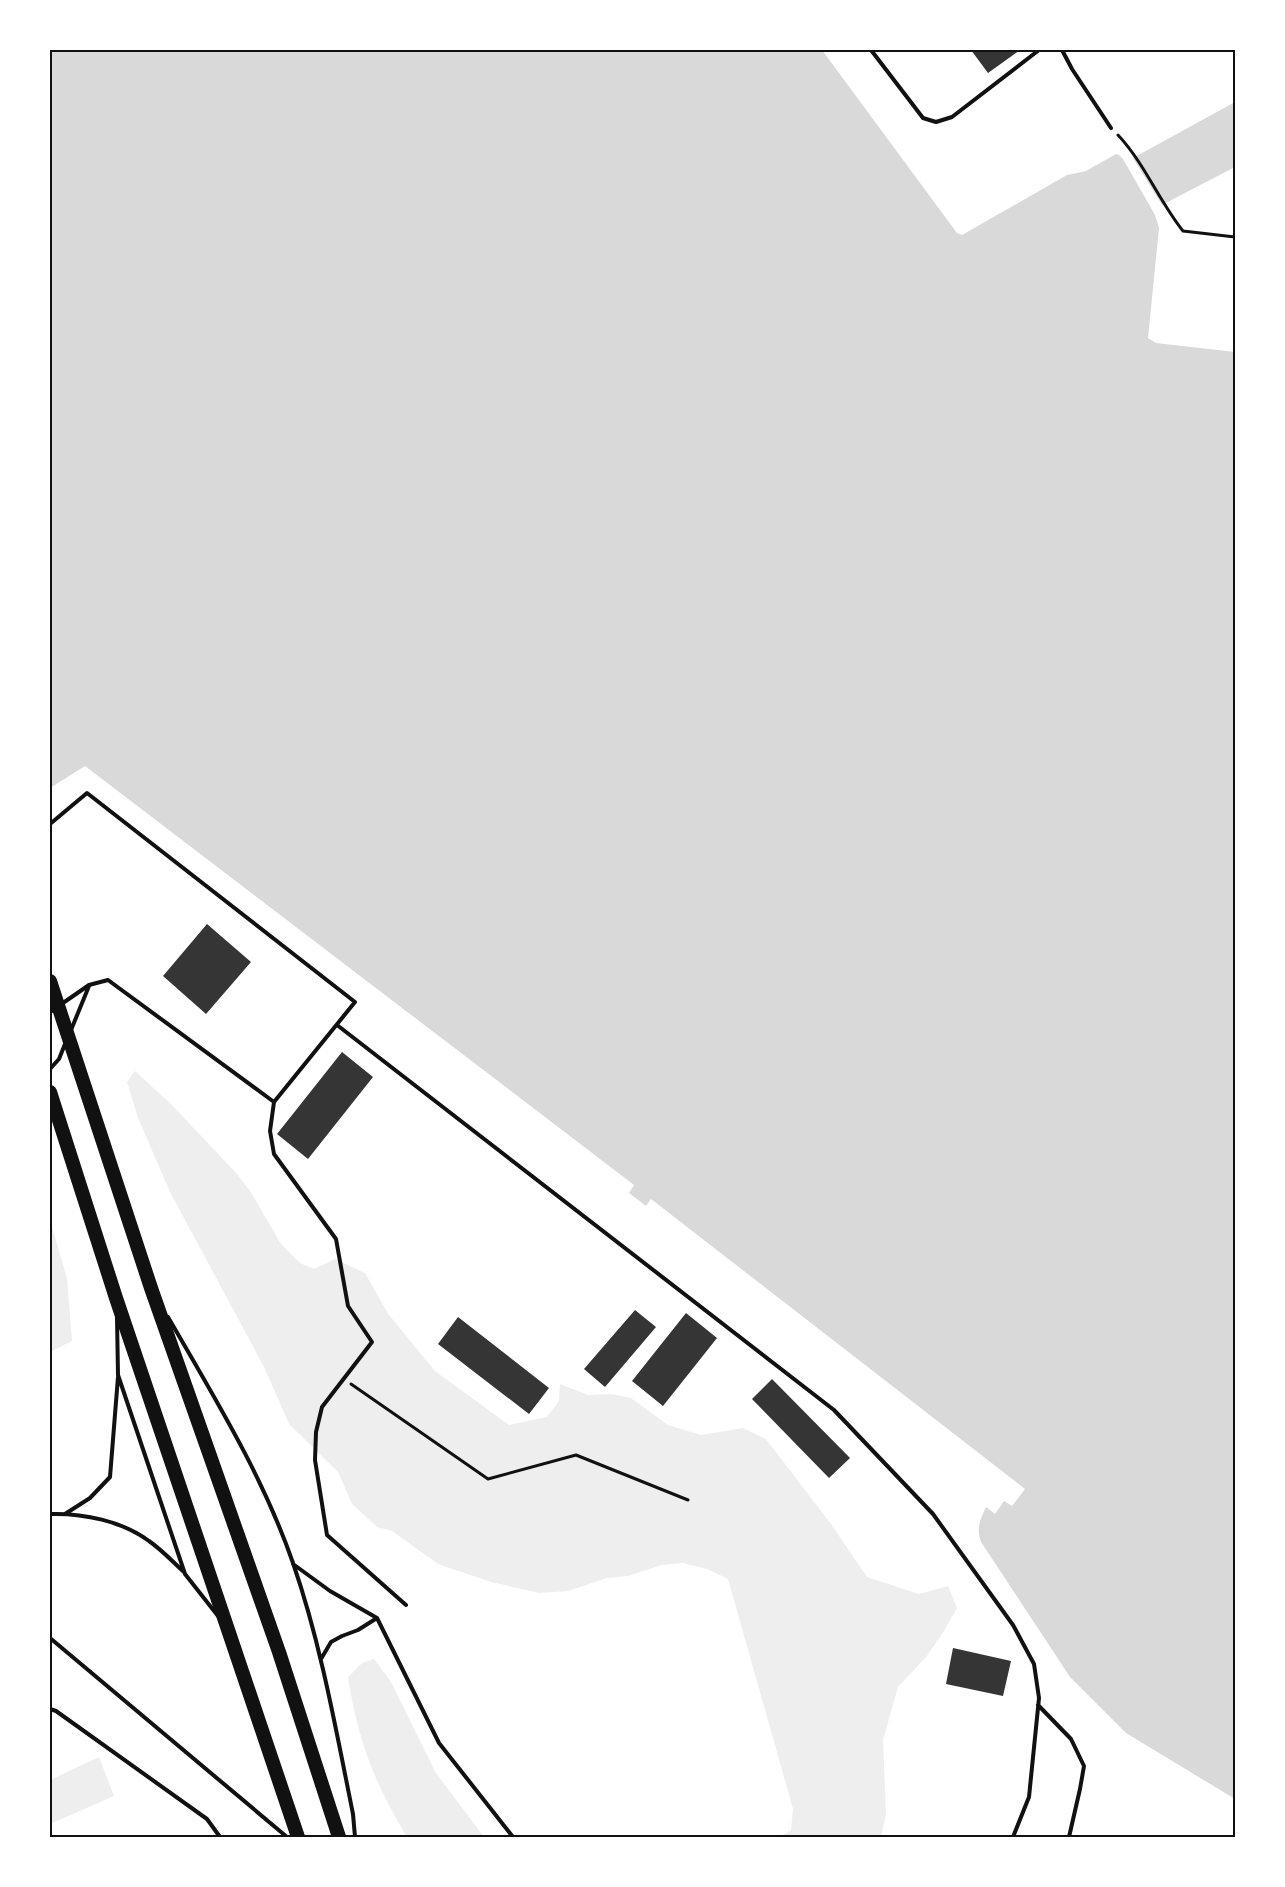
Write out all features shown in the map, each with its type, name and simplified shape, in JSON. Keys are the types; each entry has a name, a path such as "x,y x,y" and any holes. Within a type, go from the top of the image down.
{"highway":[{"path":"50,981 151,1288 279,1652 339,1837"},
{"path":"50,1092 116,1298 298,1837"}],"lane":[{"path":"870,50 923,118 936,122 952,117 1040,50"},
{"path":"1062,50 1072,69 1111,128"},
{"path":"50,824 87,793 355,1002 274,1102 270,1131 274,1154 336,1239 348,1306 372,1342 322,1407 316,1432 315,1460 327,1535 406,1605"},
{"path":"50,1012 89,985 108,980 274,1102"},
{"path":"50,1069 59,1059 89,985"},
{"path":"337,1025 834,1410 933,1514 1013,1625 1034,1664 1038,1705 1029,1797 1013,1837"},
{"path":"151,1288 242,1446 274,1516 293,1564 321,1659 353,1814 355,1837"},
{"path":"64,1514 90,1498 110,1477 118,1375 116,1298"},
{"path":"118,1375 185,1574"},
{"path":"50,1514 64,1514 116,1523 149,1540 185,1574 230,1631"},
{"path":"293,1564 330,1591 376,1618 439,1743 513,1837"},
{"path":"321,1659 331,1642 358,1630 376,1618"},
{"path":"50,1638 287,1837"},
{"path":"1038,1705 1071,1739 1084,1766 1069,1837"},
{"path":"50,1709 56,1711 207,1819 220,1837"}],"path":[{"path":"1111,128 1133,151 1170,215 1183,231 1235,237"},
{"path":"344,1379 488,1479 576,1455 688,1500"}],"shaded area":[{"path":"50,50 822,50 957,233 962,235 1067,175 1086,171 1116,154 1123,159 1155,215 1159,228 1148,338 1156,343 1235,352 1235,1799 1126,1733 1070,1677 981,1542 979,1524 986,1507 995,1514 1004,1501 1012,1506 1025,1489 651,1199 646,1206 629,1193 634,1185 85,766 50,788"},
{"path":"1235,102 1235,167 1162,205 1133,158"},
{"path":"135,1071 172,1105 238,1175 252,1194 281,1244 300,1263 314,1269 335,1259 365,1273 389,1315 435,1371 509,1425 547,1417 559,1401 560,1384 588,1395 611,1394 631,1398 668,1425 701,1435 743,1428 766,1439 831,1524 867,1577 919,1594 948,1586 957,1608 927,1656 898,1687 883,1740 886,1814 881,1837 780,1837 791,1830 793,1809 728,1579 707,1569 683,1563 662,1565 628,1576 607,1578 568,1591 539,1593 491,1582 438,1564 392,1531 377,1527 352,1504 338,1472 289,1424 264,1367 170,1192 138,1118 127,1082"},
{"path":"50,1220 67,1278 72,1341 50,1352"},
{"path":"374,1659 391,1682 436,1773 484,1837 407,1837 386,1799 369,1760 362,1741 352,1699 348,1677 362,1663"},
{"path":"99,1757 114,1796 50,1824 50,1780"}],"building":[{"path":"971,50 1020,50 988,73"},
{"path":"207,924 251,962 206,1014 163,976"},
{"path":"342,1052 373,1077 308,1159 277,1134"},
{"path":"635,1310 656,1327 605,1387 584,1369"},
{"path":"686,1313 717,1338 663,1406 632,1381"},
{"path":"458,1317 549,1388 529,1414 438,1344"},
{"path":"772,1379 850,1458 829,1478 752,1399"},
{"path":"953,1648 1011,1661 1003,1696 946,1684"}]}
